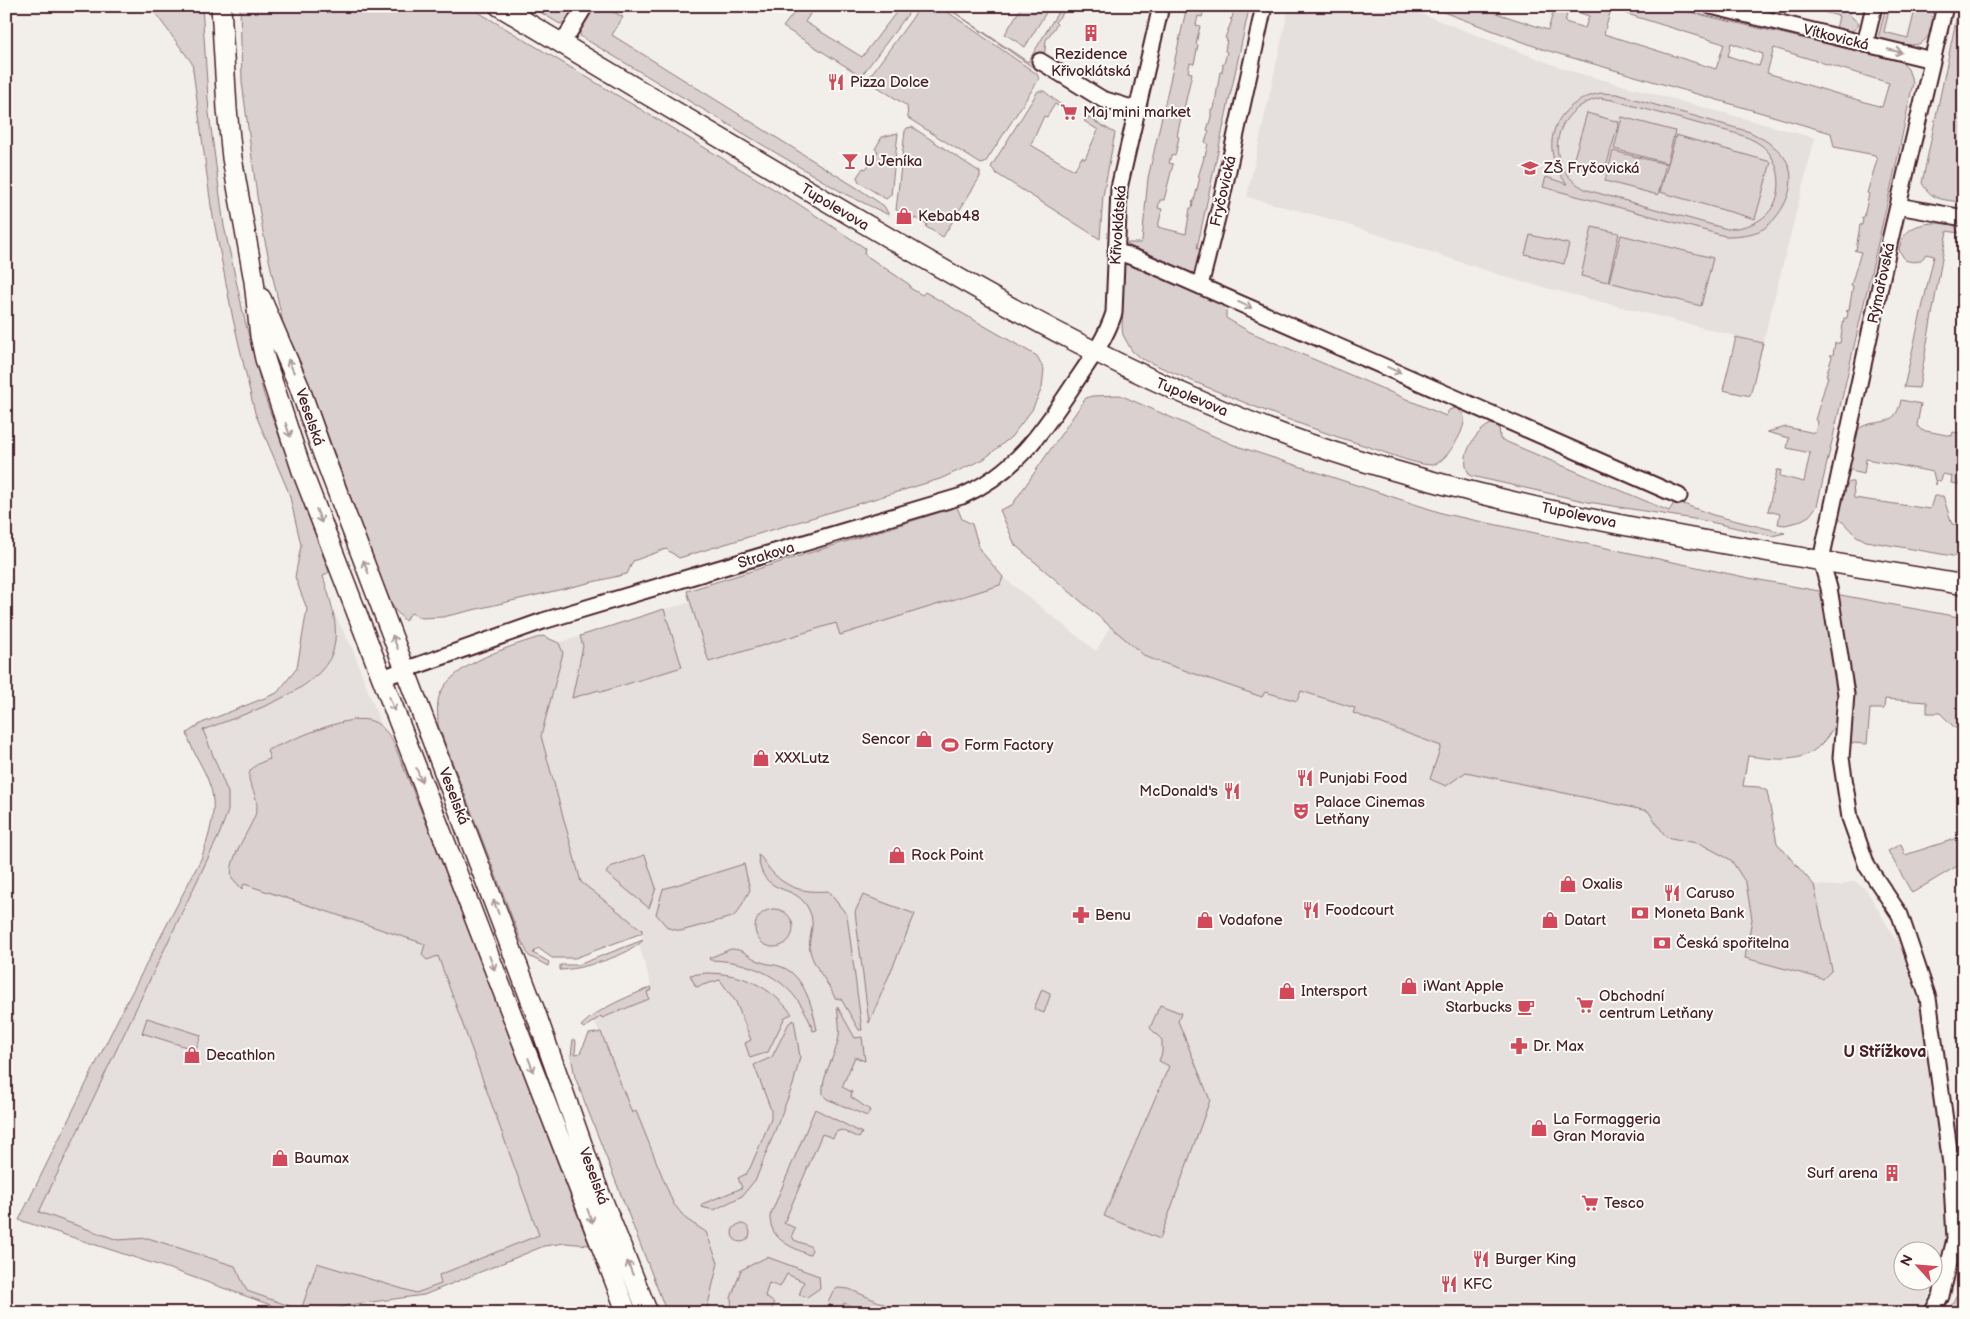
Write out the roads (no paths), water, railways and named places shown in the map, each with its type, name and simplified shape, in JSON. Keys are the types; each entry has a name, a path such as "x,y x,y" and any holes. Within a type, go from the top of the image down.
{"main road":[{"name":"Veselská","path":"221,6 232,158 254,281 260,336 280,407 302,471 627,1313"},
{"name":"Tupolevova","path":"499,6 890,239 1012,309 1095,353 1186,395 1288,436 1353,458 1443,484 1592,518 1964,585"},
{"name":"Veselská","path":"254,281 300,386 323,454 536,1011 596,1181 648,1313"}],"street":[{"path":"562,44 584,6"},
{"name":"Křivoklátská","path":"1095,353 1107,333 1114,313 1119,188 1161,6"},
{"name":"Fryčovická","path":"1200,286 1221,202 1264,6"},
{"name":"Vítkovická","path":"1711,6 1932,60"},
{"path":"1865,44 1874,6"},
{"name":"Rýmařovská","path":"1821,560 1898,206 1945,6"},
{"path":"1040,61 1102,100 1138,110"},
{"path":"1898,206 1964,218"},
{"path":"1116,252 1143,260 1679,496"},
{"name":"Strakova","path":"382,678 543,621 962,496 982,487 1012,464 1037,439 1095,353"},
{"path":"1821,560 1829,588 1846,694 1841,758 1850,818 1867,866 1900,915 1928,998 1957,1164 1955,1239 1941,1296 1932,1313"},
{"path":"513,1019 536,1011"}],"place":[{"name":"Rezidence Křivoklátská","path":"1091,33"},
{"name":"Pizza Dolce","path":"836,82"},
{"name":"Maj mini market","path":"1069,112"},
{"name":"U Jeníka","path":"850,161"},
{"name":"ZŠ Fryčovická","path":"1530,168"},
{"name":"Kebab48","path":"904,216"},
{"name":"Sencor","path":"924,739"},
{"name":"Form Factory","path":"950,745"},
{"name":"XXXLutz","path":"761,758"},
{"name":"Punjabi Food","path":"1305,778"},
{"name":"McDonald's","path":"1232,791"},
{"name":"Palace Cinemas Letňany","path":"1301,811"},
{"name":"Rock Point","path":"897,855"},
{"name":"Oxalis","path":"1568,884"},
{"name":"Caruso","path":"1672,893"},
{"name":"Foodcourt","path":"1311,910"},
{"name":"Moneta Bank","path":"1640,913"},
{"name":"Benu","path":"1081,915"},
{"name":"Vodafone","path":"1205,920"},
{"name":"Datart","path":"1550,920"},
{"name":"Česká spořitelna","path":"1662,943"},
{"name":"iWant Apple","path":"1409,986"},
{"name":"Intersport","path":"1287,991"},
{"name":"Obchodní centrum Letňany","path":"1585,1005"},
{"name":"Starbucks","path":"1526,1007"},
{"name":"Dr. Max","path":"1519,1046"},
{"name":"Decathlon","path":"192,1055"},
{"name":"La Formaggeria Gran Moravia","path":"1539,1128"},
{"name":"Baumax","path":"280,1158"},
{"name":"Surf arena","path":"1892,1173"},
{"name":"Tesco","path":"1590,1203"},
{"name":"Burger King","path":"1481,1259"},
{"name":"KFC","path":"1449,1284"}],"district":[{"name":"U Střížkova","path":"1885,1051"}]}
